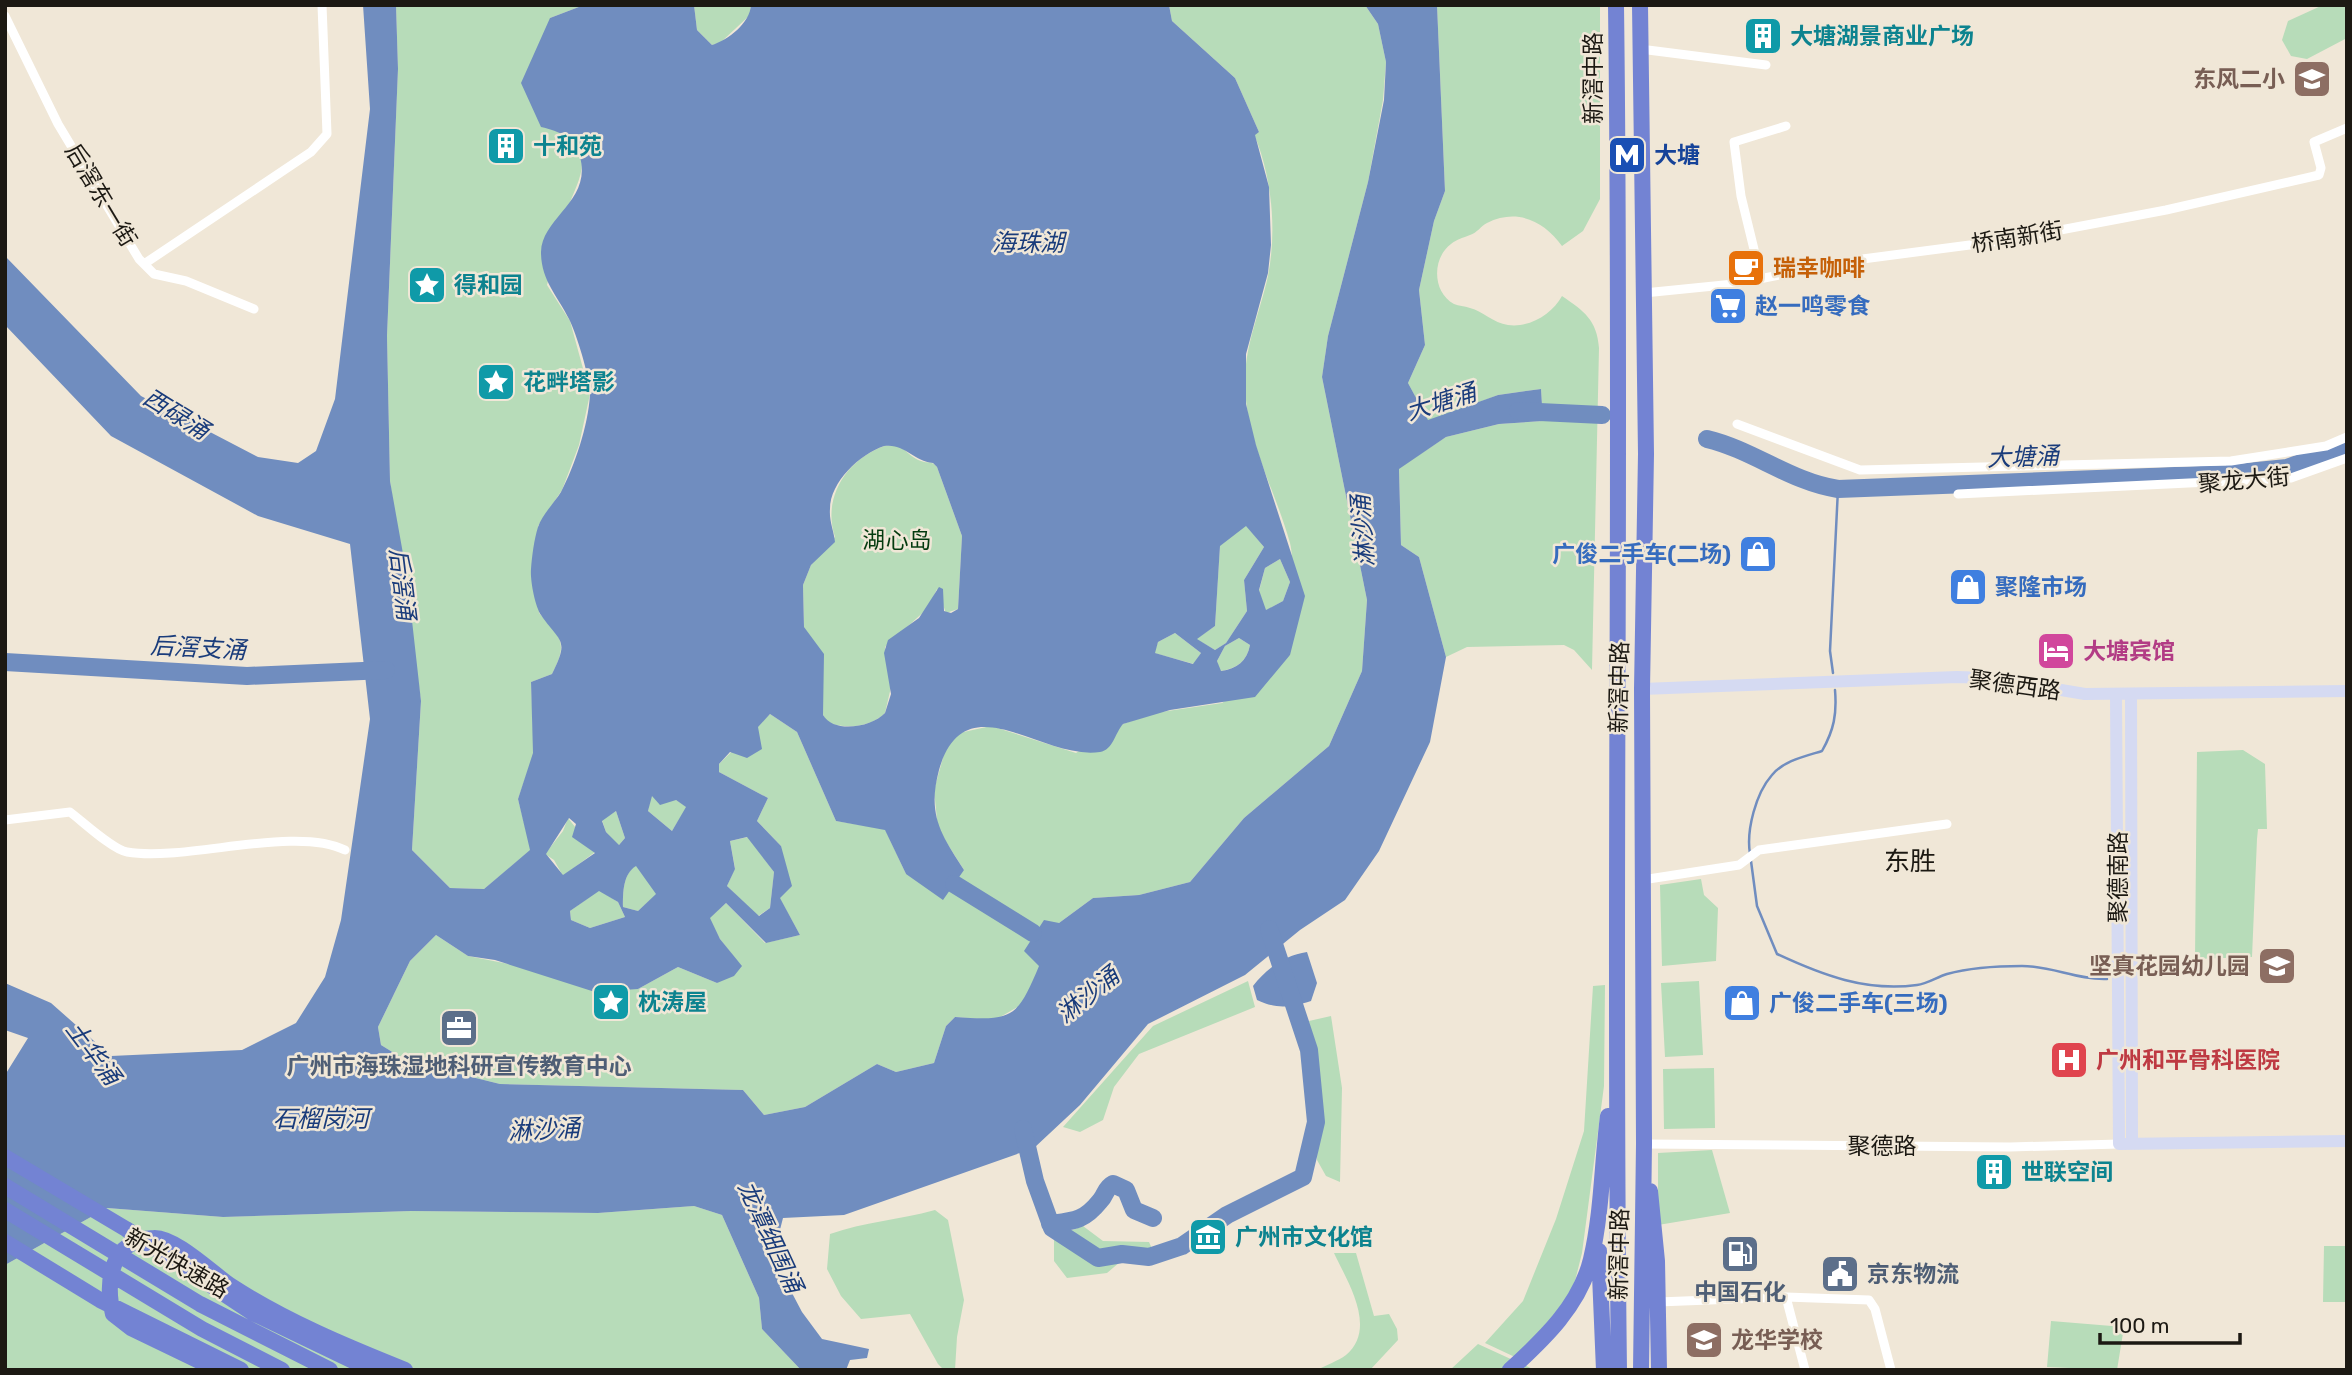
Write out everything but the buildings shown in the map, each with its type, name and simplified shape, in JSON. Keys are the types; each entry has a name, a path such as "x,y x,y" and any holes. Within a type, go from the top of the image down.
{"highway":[{"name":"新滘中路","path":"1616,5 1619,482 1615,1054 1619,1370"},
{"name":"新滘中路","path":"1640,5 1646,454 1642,689 1644,1144 1641,1370"},
{"path":"1510,1370 1558,1322 1577,1293 1591,1260 1615,1054"},
{"path":"1644,1144 1653,1214 1659,1367"},
{"path":"5,1157 126,1229 261,1317 372,1370"},
{"path":"1602,1164 1599,1292 1604,1370"},
{"name":"新光快速路","path":"5,1186 169,1286 269,1341 330,1370"},
{"name":"新光快速路","path":"5,1210 159,1303 282,1370"},
{"path":"218,1370 131,1328 113,1314 108,1280 126,1249 136,1242 156,1238 173,1244 232,1286 318,1334 405,1370"},
{"path":"5,1242 88,1293 241,1370"}],"street":[{"path":"144,264 311,152 327,134 321,5"},
{"name":"后滘东一街","path":"5,16 58,124 144,264 154,274 186,281 254,309"},
{"path":"1640,50 1766,65"},
{"path":"1761,278 1741,196 1734,142 1786,126"},
{"name":"桥南新街","path":"1644,293 1761,278 1855,260 2008,240 2115,220 2319,175 2321,168 2314,142 2347,128"},
{"path":"1737,424 1860,470 2231,461 2326,446 2347,437"},
{"name":"聚龙大街","path":"1958,494 2291,478 2347,458"},
{"name":"聚德西路","path":"1642,689 1957,677 1999,680 2066,693 2347,691"},
{"name":"聚德南路","path":"2116,694 2126,1144"},
{"name":"聚德南路","path":"2126,1144 2131,694"},
{"path":"5,820 70,812 124,852 294,842 333,844 345,850"},
{"path":"1641,880 1739,865 1756,852 1947,824"},
{"name":"聚德路","path":"1644,1144 1997,1147 2347,1141"},
{"path":"1658,1302 1786,1297 1869,1300 1875,1309 1891,1370"},
{"path":"1786,1297 1805,1370"}],"green space":[{"path":"396,5 584,5 550,18 556,130 577,148 582,167 561,228 547,285 570,321 590,394 579,445 562,490 538,526 539,613 557,635 561,648 552,674 531,682 534,753 518,799 531,850 484,889 450,888 412,850 421,701 390,481 387,336 398,69"},
{"path":"694,5 751,5 750,15 720,43 712,45 697,30"},
{"path":"1169,5 1365,5 1378,24 1386,62 1383,100 1368,182 1328,336 1322,377 1367,600 1362,671 1329,746 1244,818 1190,882 1139,895 1093,898 1059,923 1023,1004 995,1020 955,1017 946,1026 934,1063 896,1072 877,1064 805,1107 764,1115 743,1090 500,1084 407,1061 381,1045 378,1027 410,961 436,935 468,956 638,989 678,967 717,983 741,966 720,939 709,918 726,903 765,943 800,935 779,897 781,846 757,821 768,798 719,772 719,764 770,714 797,732 836,821 885,829 906,874 964,870 938,829 934,790 946,747 959,733 991,726 1076,753 1123,724 1154,713 1222,703 1290,655 1292,554 1284,523 1255,442 1246,400 1248,352 1268,276 1272,240 1269,186 1254,134 1259,132 1235,78 1172,21"},
{"path":"1437,5 1600,5 1600,199 1583,231 1562,246 1547,230 1529,220 1519,217 1498,219 1451,244 1440,258 1437,275 1438,283 1447,299 1503,324 1532,322 1552,309 1562,296 1588,317 1595,330 1599,348 1592,670 1574,650 1564,645 1467,647 1446,657 1419,557 1401,545 1399,468 1446,437 1499,424 1543,421 1541,389 1498,395 1428,421 1408,383 1425,345 1419,290 1434,221 1445,191"},
{"path":"2323,5 2347,5 2347,38 2307,59 2291,56 2282,40 2288,21"},
{"name":"湖心岛","path":"884,446 897,446 915,459 937,467 962,536 958,609 946,613 937,589 928,608 885,647 891,687 885,713 865,724 842,726 827,722 823,715 822,698 804,627 803,585 811,565 835,537 832,508 840,482 858,461"},
{"path":"1246,525 1264,547 1244,580 1247,611 1226,643 1215,650 1196,639 1215,626 1220,545"},
{"path":"1280,559 1290,582 1283,601 1265,611 1259,591 1265,568"},
{"path":"1175,633 1201,653 1194,664 1154,653 1158,642"},
{"path":"1239,638 1250,645 1244,660 1236,666 1220,671 1217,661 1225,646"},
{"path":"2243,750 2265,764 2267,829 2258,829 2252,957 2195,959 2197,752"},
{"path":"651,795 676,800 687,807 672,831 648,811"},
{"path":"616,811 625,838 618,846 606,832 602,820"},
{"path":"568,818 595,852 563,876 554,860 545,854 563,831"},
{"path":"748,837 774,872 770,908 758,916 727,886 735,868 730,841"},
{"path":"636,865 657,894 638,911 623,907 626,878"},
{"path":"1701,879 1704,895 1718,908 1716,961 1662,966 1660,885"},
{"path":"599,890 618,902 625,917 590,928 571,920 570,911"},
{"path":"1248,981 1255,1007 1139,1054 1114,1087 1103,1120 1080,1132 1063,1127 1153,1026"},
{"path":"1699,981 1703,1055 1665,1057 1661,983"},
{"path":"1605,985 1604,1086 1582,1253 1571,1297 1517,1358 1485,1343 1523,1301 1556,1219 1584,1131 1593,986"},
{"path":"1331,1016 1342,1088 1340,1182 1326,1176 1317,1160 1319,1101 1309,1021"},
{"path":"1714,1068 1715,1128 1664,1129 1663,1069"},
{"path":"1712,1150 1730,1213 1658,1225 1658,1153"},
{"path":"694,1206 722,1215 759,1298 762,1329 801,1370 5,1370 5,1265 107,1208 223,1217 411,1211 598,1213"},
{"path":"935,1210 948,1220 964,1300 957,1337 955,1370 944,1370 938,1364 910,1314 861,1319 841,1296 827,1269 830,1234"},
{"path":"1083,1226 1103,1241 1149,1242 1158,1262 1120,1262 1107,1273 1067,1278 1054,1261 1054,1237"},
{"path":"2324,1246 2347,1246 2347,1302 2323,1302"},
{"path":"1334,1253 1356,1253 1374,1316 1389,1314 1397,1329 1398,1340 1370,1370 1317,1370 1346,1355 1355,1344 1359,1332 1357,1304"},
{"path":"2051,1321 2124,1327 2117,1370 2047,1367"},
{"path":"1478,1344 1535,1370 1450,1370"}],"water":[{"name":"海珠湖","path":"363,5 396,5 398,69 387,336 390,481 407,576 421,701 412,850 450,888 484,889 530,850 518,799 533,753 531,682 552,674 561,654 558,636 541,615 533,593 531,569 535,537 545,514 561,492 576,458 587,419 590,395 586,368 575,334 547,279 541,252 549,229 579,185 582,172 580,157 565,136 541,127 521,83 550,18 584,5 694,5 697,30 712,45 737,30 747,18 751,5 1169,5 1172,21 1235,78 1259,132 1255,135 1269,187 1271,245 1268,273 1246,354 1246,404 1256,445 1305,596 1290,655 1255,697 1170,710 1123,724 1111,745 1100,752 1077,752 986,727 967,730 951,744 939,770 936,786 938,823 964,870 943,900 906,874 885,830 836,821 797,732 770,714 758,727 762,749 747,758 730,752 719,764 719,772 768,798 757,821 781,846 792,886 780,898 800,935 766,943 726,903 710,918 720,939 742,966 734,976 717,983 678,967 638,989 595,992 495,960 468,956 436,935 410,961 378,1027 381,1045 407,1061 500,1084 743,1090 764,1115 805,1107 877,1064 896,1072 934,1063 946,1026 955,1017 1001,1017 1010,1013 1025,997 1039,966 1024,951 1044,920 1059,923 1093,898 1139,895 1190,882 1244,818 1329,746 1362,671 1367,600 1322,377 1328,336 1368,182 1384,100 1386,62 1378,24 1365,5 1437,5 1445,191 1434,221 1419,290 1425,345 1408,383 1428,420 1498,395 1541,389 1543,421 1499,424 1446,437 1399,469 1401,545 1419,557 1446,657 1430,742 1379,851 1345,900 1300,930 1245,975 1148,1024 1080,1105 1034,1148 844,1215 783,1218 773,1257 802,1312 822,1339 869,1349 867,1358 850,1360 846,1370 801,1370 762,1329 759,1298 722,1215 694,1206 598,1213 411,1211 223,1217 107,1208 5,1265 5,1075 28,1038 5,1030 5,983 51,1003 111,1056 242,1050 296,1023 325,977 341,920 370,719 350,544 258,516 111,436 5,325 5,256 141,396 258,457 298,463 316,451 335,399 370,109","holes":["891,446 933,463 937,467 962,536 958,609 951,613 944,611 943,589 939,587 919,618 888,640 884,653 891,694 885,713 863,725 844,726 835,725 823,715 824,654 804,627 803,585 811,565 835,542 830,518 831,499 841,479 856,462 875,450","1246,526 1264,547 1244,580 1247,611 1226,643 1215,650 1197,639 1215,626 1220,546","1280,559 1290,582 1283,601 1266,610 1259,590 1265,568","1175,633 1201,653 1193,664 1155,653 1158,642","1239,638 1250,645 1240,663 1221,671 1217,661 1225,646","652,796 660,805 676,800 686,807 672,831 648,811","616,811 625,838 619,845 606,832 602,821","569,818 576,824 572,837 595,853 563,875 546,854","747,837 774,872 770,908 759,916 727,886 735,869 730,841","636,866 656,894 638,911 623,907 626,879","599,891 618,902 625,917 590,928 571,920 570,911"]},
{"path":"1307,952 1317,983 1311,1001 1284,1006 1257,1000 1253,986 1264,974 1284,960"}],"waterway":[{"name":"大塘涌","path":"1518,411 1602,415"},
{"name":"大塘涌","path":"1707,439 1740,450 1804,480 1838,489 2227,474 2287,468 2347,446"},
{"path":"1833,673 1830,651 1838,489"},
{"name":"后滘支涌","path":"5,662 247,676 386,670"},
{"path":"1750,854 1751,823 1761,792 1772,775 1782,766 1822,751 1834,722 1835,690"},
{"path":"1751,861 1757,906 1777,954 1828,975 1862,984 1898,987 1921,984 1965,970 2022,966 2107,979"},
{"path":"954,884 1033,933"},
{"path":"1023,1129 1035,1181 1052,1228 1098,1258 1122,1254 1149,1257 1182,1246 1227,1215 1303,1177 1316,1122 1309,1050 1269,929"},
{"path":"1050,1224 1072,1221 1083,1216 1094,1208 1113,1184 1126,1190 1134,1210 1153,1218"}],"place":[{"name":"大塘湖景商业广场","path":"1763,36"},
{"name":"东风二小","path":"2312,79"},
{"name":"十和苑","path":"506,146"},
{"name":"大塘","path":"1627,155"},
{"name":"瑞幸咖啡","path":"1746,268"},
{"name":"得和园","path":"427,285"},
{"name":"赵一鸣零食","path":"1728,306"},
{"name":"花畔塔影","path":"496,382"},
{"name":"广俊二手车(二场)","path":"1758,554"},
{"name":"聚隆市场","path":"1968,587"},
{"name":"大塘宾馆","path":"2056,651"},
{"name":"坚真花园幼儿园","path":"2277,966"},
{"name":"枕涛屋","path":"611,1002"},
{"name":"广俊二手车(三场)","path":"1742,1003"},
{"name":"广州市海珠湿地科研宣传教育中心","path":"459,1028"},
{"name":"广州和平骨科医院","path":"2069,1060"},
{"name":"世联空间","path":"1994,1172"},
{"name":"广州市文化馆","path":"1208,1237"},
{"name":"中国石化","path":"1740,1254"},
{"name":"京东物流","path":"1840,1274"},
{"name":"龙华学校","path":"1704,1340"}],"district":[{"name":"东胜","path":"1910,861"}],"water label":[{"name":"西碌涌","path":"176,414"},
{"name":"淋沙涌","path":"1363,531"},
{"name":"后滘涌","path":"402,584"},
{"name":"淋沙涌","path":"1088,995"},
{"name":"土华涌","path":"93,1053"},
{"name":"石榴岗河","path":"321,1119"},
{"name":"淋沙涌","path":"544,1130"},
{"name":"龙潭细围涌","path":"770,1237"}]}
